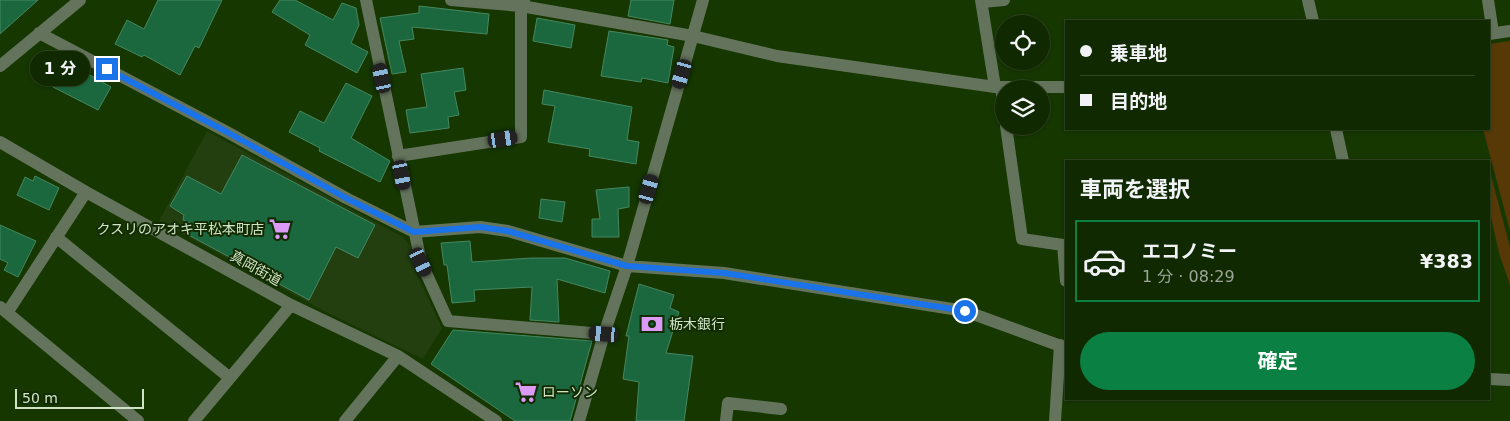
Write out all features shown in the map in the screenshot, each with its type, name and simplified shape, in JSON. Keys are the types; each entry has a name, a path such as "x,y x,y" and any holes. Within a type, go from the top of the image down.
{"street":[{"path":"0,66 80,0"},
{"path":"366,0 421,262 448,321 604,334"},
{"path":"451,0 523,3 693,36 777,56 995,87"},
{"path":"578,421 627,266 704,0"},
{"path":"997,80 982,1 1004,0"},
{"path":"1308,0 1313,20"},
{"path":"1488,0 1490,20"},
{"path":"398,156 521,137 523,3"},
{"path":"1491,33 1510,31"},
{"path":"39,33 227,132 346,198 414,232 480,227 508,231 627,266 724,273 965,311 1063,347 1055,421"},
{"path":"1050,87 1065,87"},
{"path":"1336,130 1343,160"},
{"path":"1007,135 1022,239 1063,245 1065,269"},
{"name":"真岡街道","path":"0,142 86,192 291,305 398,356 496,421"},
{"path":"86,192 3,310 138,421"},
{"path":"56,237 230,378"},
{"path":"194,421 291,305"},
{"path":"345,421 398,356"},
{"path":"1490,379 1510,380"},
{"path":"726,421 728,403 781,409"}],"shaded area":[{"path":"1510,41 1510,231 1483,130 1490,130 1490,44"},
{"path":"207,131 401,236 410,245 413,266 442,328 423,359 324,311 159,221"},
{"path":"1490,172 1510,247 1510,285 1499,253 1490,212"}],"building":[{"path":"0,0 38,0 0,34"},
{"path":"158,0 222,0 199,48 195,46 180,75 144,55 142,57 115,44 127,20 144,29"},
{"path":"280,0 295,0 333,20 342,3 356,8 359,25 351,43 368,52 357,73 305,45 310,35 272,12"},
{"path":"631,0 674,0 670,24 628,16"},
{"path":"419,6 489,14 487,34 412,27 414,39 399,41 406,72 392,74 380,18 419,13"},
{"path":"537,18 575,25 571,48 533,41"},
{"path":"609,31 668,40 667,45 674,47 668,83 642,78 641,82 601,76"},
{"path":"67,62 111,87 98,110 53,87"},
{"path":"463,68 466,90 454,92 459,115 448,117 449,128 410,133 406,110 427,107 421,74"},
{"path":"346,83 372,96 351,138 390,161 380,182 319,151 320,148 289,132 300,111 324,123"},
{"path":"544,90 632,107 627,140 639,142 636,164 589,156 590,149 548,142 555,106 542,104"},
{"name":"クスリのアオキ平松本町店","path":"242,155 375,225 358,258 336,247 309,300 185,233 190,223 183,220 184,215 170,206 187,176 221,194"},
{"path":"35,176 59,188 49,210 17,195 25,177 33,181"},
{"path":"629,187 629,207 618,209 619,237 592,237 592,219 600,219 596,190"},
{"path":"541,199 565,202 562,222 539,218"},
{"path":"0,225 36,241 18,277 4,270 8,263 0,259"},
{"path":"470,241 472,262 565,258 610,271 605,293 557,279 559,322 530,320 532,287 474,290 475,301 452,303 447,265 444,265 441,243"},
{"path":"639,284 674,295 670,308 679,312 666,353 693,356 684,421 636,421 639,382 623,379 629,336 626,336"},
{"name":"ローソン","path":"453,330 592,341 570,421 515,421 431,364"}],"place":[{"name":"クスリのアオキ平松本町店","path":"280,229"},
{"name":"栃木銀行","path":"652,324"},
{"name":"ローソン","path":"526,392"}],"route":[{"path":"107,69 227,132 346,198 414,232 480,227 508,231 627,266 724,273 965,311"}]}
